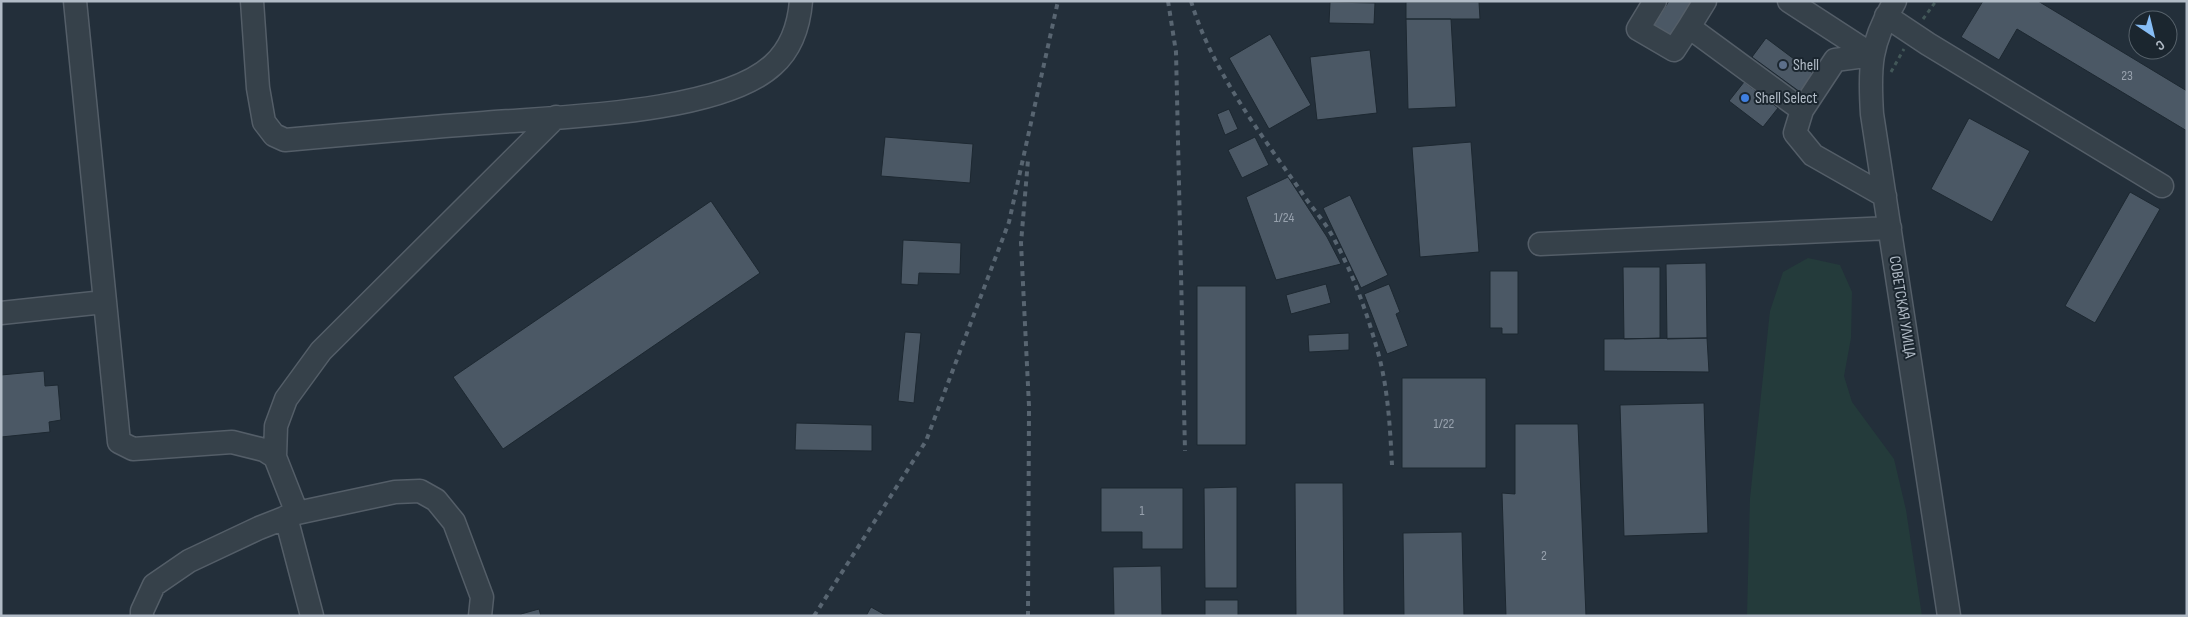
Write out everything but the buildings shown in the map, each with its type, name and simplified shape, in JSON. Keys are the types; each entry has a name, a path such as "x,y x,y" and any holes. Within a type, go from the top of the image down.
{"street":[{"path":"75,1 119,442 133,449 232,442 264,450 275,458"},
{"path":"252,1 258,88 264,122 274,135 285,140 644,109 707,96 742,84 772,66 787,50 799,21 801,1"},
{"path":"1654,1 1638,29 1674,50 1706,1"},
{"path":"1789,1 1872,55"},
{"path":"1891,9 1928,44 2162,186"},
{"name":"СОВЕТСКАЯ УЛИЦА","path":"1891,9 1877,37 1872,55 1870,70 1872,114 1949,616"},
{"path":"1689,27 1802,110"},
{"path":"1872,55 1835,60 1802,110 1795,133 1813,155 1885,196"},
{"path":"312,616 291,515 275,458 276,426 286,399 321,351 556,117"},
{"path":"1540,244 1890,228"},
{"path":"1,313 104,302"},
{"path":"142,616 142,611 154,585 182,566 291,515 395,492 420,491 436,500 454,522 482,597 480,616"}],"green space":[{"path":"1808,258 1840,265 1852,292 1851,338 1844,376 1852,402 1894,459 1906,510 1922,616 1747,616 1750,498 1770,311 1783,272"}],"railway":[{"path":"814,616 926,441 1009,222 1058,1"},
{"path":"1168,1 1176,52 1185,451"},
{"path":"1191,1 1211,51 1238,100 1329,230 1351,273 1368,319 1384,377 1392,465"},
{"path":"1028,160 1021,243 1029,406 1028,616"}],"place":[{"name":"Shell","path":"1783,65"},
{"name":"Shell Select","path":"1745,98"}]}
